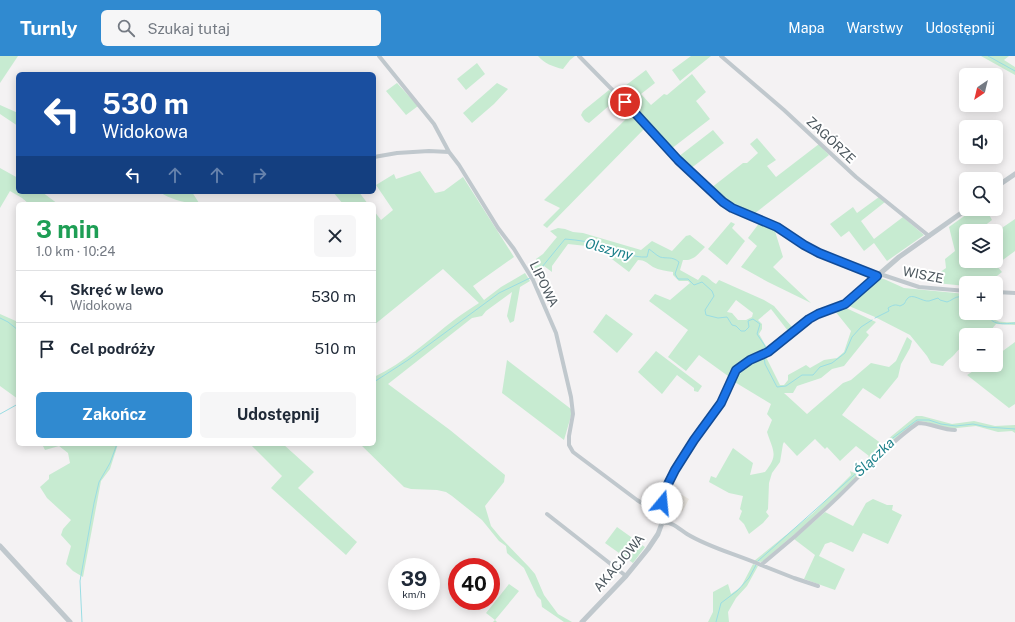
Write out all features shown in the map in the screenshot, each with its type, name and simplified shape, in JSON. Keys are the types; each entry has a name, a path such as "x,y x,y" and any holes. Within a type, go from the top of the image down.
{"street":[{"name":"LIPOWA","path":"379,56 434,124 449,152 459,165 498,228 530,273 556,333 571,397 573,414 569,445 573,452 637,500 662,516"},
{"name":"WISZE","path":"579,56 644,122 678,160 723,202 732,208 777,227 819,253 877,276 883,275 919,287 959,290"},
{"name":"ZAGÓRZE","path":"721,56 784,110 856,177 929,236"},
{"path":"376,157 397,153 429,151 449,152"},
{"path":"1003,182 1015,174"},
{"name":"AKACJOWA","path":"582,622 626,576 658,534 662,523 663,498 668,483 689,446 721,403 733,375 742,365 768,352 809,319 845,304 899,257 959,215"},
{"path":"1003,292 1015,293"},
{"path":"761,565 804,529 869,467 882,452 913,426 918,423 924,423 947,430 956,430"},
{"path":"547,514 626,576"},
{"path":"662,523 667,522 704,544 818,586"},
{"path":"0,546 70,622"}],"shaded area":[{"path":"670,488 689,499 682,512 675,509 672,512 666,510 665,499"}],"green space":[{"path":"0,56 18,56 0,83"},
{"path":"538,56 575,56 563,69 543,61"},
{"path":"691,56 711,56 680,81 672,70"},
{"path":"981,56 1009,56 1004,60 1015,67 1015,75"},
{"path":"477,63 485,74 466,90 457,79"},
{"path":"646,70 655,83 641,94 651,105 664,94 667,95 692,74 706,92 696,101 710,119 671,149 617,92"},
{"path":"397,83 418,106 406,115 386,91"},
{"path":"497,83 508,89 494,104 472,123 463,113"},
{"path":"609,90 618,98 589,123 585,121 581,115 583,111"},
{"path":"0,105 16,112 16,125 0,114"},
{"path":"632,113 646,127 547,228 543,225 560,208 544,200"},
{"path":"713,130 724,143 690,169 678,157"},
{"path":"757,138 776,160 767,166 776,177 819,144 829,155 754,214 721,197 711,188 743,163 747,163 758,153 750,144"},
{"path":"0,168 16,177 16,194 45,194 55,202 27,202 10,191 0,208"},
{"path":"420,171 435,193 444,191 463,177 514,257 473,286 484,300 501,287 525,273 530,281 520,287 514,321 510,323 507,316 512,292 486,311 482,316 472,318 388,384 450,430 505,475 504,482 485,506 491,526 535,574 544,595 558,614 572,622 564,622 542,607 541,600 537,596 524,568 507,553 506,546 499,541 482,520 446,492 404,487 362,446 376,446 376,376 406,358 454,320 479,303 443,269 376,323 376,214 381,220 393,210 376,185 394,174 396,179"},
{"path":"163,194 193,194 198,202 185,202"},
{"path":"335,194 360,194 366,202 341,202"},
{"path":"879,197 885,202 861,221 874,239 903,217 924,235 887,261 874,243 864,251 849,231 841,237 830,224 853,207 857,213"},
{"path":"964,216 990,216 992,220 987,224 959,224 959,268 999,268 1002,272 997,276 959,276 959,285 926,282 946,268 945,259 955,251 949,227"},
{"path":"1015,219 1015,251 1003,260 1003,227"},
{"path":"731,222 735,224 732,228 745,241 727,265 708,249"},
{"path":"760,222 774,228 783,257 773,267 811,303 741,267 757,246 748,238"},
{"path":"558,228 565,229 641,250 652,241 672,251 686,236 690,235 705,247 693,258 683,260 680,270 698,280 702,275 706,276 716,284 719,280 764,300 774,306 792,327 788,331 771,309 758,320 762,324 762,329 759,334 767,348 743,360 728,376 699,355 686,371 668,357 688,330 649,301 655,294 670,300 690,283 688,281 679,281 673,275 673,272 658,269 640,260 638,260 629,272 596,247 568,244 552,266 552,272 544,266 536,276 535,280 530,270 536,264 536,259 543,254 557,237 550,231","holes":["736,300 753,313 752,317 746,320 738,320 732,313 727,312"]},
{"path":"879,278 904,288 959,293 959,320 996,320 1015,322 1015,325 996,324 993,328 959,328 959,349 943,366 931,363 910,335 875,317 849,306"},
{"path":"844,307 876,322 866,332 869,335 844,366 832,369 821,378 797,386 793,393 784,393 807,414 843,383 851,380 871,363 889,367 896,361 907,337 912,341 910,348 901,364 898,377 880,399 863,388 842,415 882,444 916,416 922,416 952,424 974,421 995,426 1015,425 1015,433 1012,431 998,432 976,426 948,429 919,421 915,423 810,521 762,562 754,561 812,514 851,475 850,471 854,473 869,456 856,446 840,461 827,447 825,449 815,439 797,456 784,442 780,462 772,473 769,483 768,509 766,512 769,516 749,534 744,524 739,519 742,511 740,509 743,496 729,493 709,482 711,476 716,478 733,448 753,463 750,475 765,472 772,461 774,453 767,432 772,420 767,414 771,404 733,381 746,365 766,357 780,385 784,385 788,380 788,375 806,365 810,368 824,360 837,358 844,352 851,331 835,311"},
{"path":"0,314 16,321 16,398 0,386"},
{"path":"606,314 633,334 617,353 593,332"},
{"path":"1015,342 1015,404 1009,408 967,375 972,372 1003,372 1003,351"},
{"path":"656,351 702,386 698,392 694,391 694,388 677,375 662,394 638,372"},
{"path":"507,360 571,409 571,416 564,440 502,393"},
{"path":"43,446 59,446 45,450"},
{"path":"59,446 117,446 110,469 101,481 83,577 73,571 66,564 71,546 61,535 63,529 71,520 47,498 40,487 49,479 49,475 70,463 68,453"},
{"path":"252,446 285,446 314,472 298,488 357,542 346,555 271,488 282,476"},
{"path":"873,499 887,505 893,505 892,510 902,515 888,544 863,533 853,552 831,542 825,544 819,556 845,569 835,590 804,579 815,555 794,539 825,512 853,526 866,503"},
{"path":"617,527 645,547 633,563 605,543"},
{"path":"753,564 758,566 747,586 736,598 728,612 729,622 708,622 713,612 713,592 728,584 731,594 741,587"},
{"path":"509,584 519,591 495,620 486,613 488,610 500,610 500,595"}],"waterway":[{"path":"988,56 1015,71"},
{"name":"Olszyny","path":"533,275 542,267 565,239 595,243 641,257 647,257 649,249 660,257 672,258 679,262 675,274 678,279 688,279 694,285 702,282 712,291 714,296 705,310 706,315 718,318 727,317 732,325 736,326 741,331 745,331 749,327 748,321 753,319 760,324 757,334 765,346 765,351"},
{"name":"Olszyny","path":"376,381 408,360 499,293 530,278"},
{"name":"Olszyny","path":"875,318 889,311 888,308 891,306 900,306 904,304 907,299 912,296 926,301 938,298 947,302 959,297"},
{"path":"0,318 16,328"},
{"name":"Olszyny","path":"764,356 765,364 777,387 786,386 802,375 813,375 820,367 832,363 845,353 852,337 861,327 872,320"},
{"name":"Olszyny","path":"991,320 1003,324 1015,323"},
{"path":"0,414 16,405"},
{"name":"Ślączka","path":"758,561 862,468 874,452 917,420 929,420 941,424 956,426 973,424 987,427 1015,429"},
{"path":"82,622 80,581 94,503 99,482 110,463 116,446"},
{"name":"Ślączka","path":"716,622 721,603 737,591 749,578 756,565"}],"route":[{"path":"625,102 678,160 723,202 740,212 758,218 777,227 819,253 877,276 845,304 809,319 768,352 750,360 736,370 721,403 684,454 675,470 664,492 662,503"}]}
